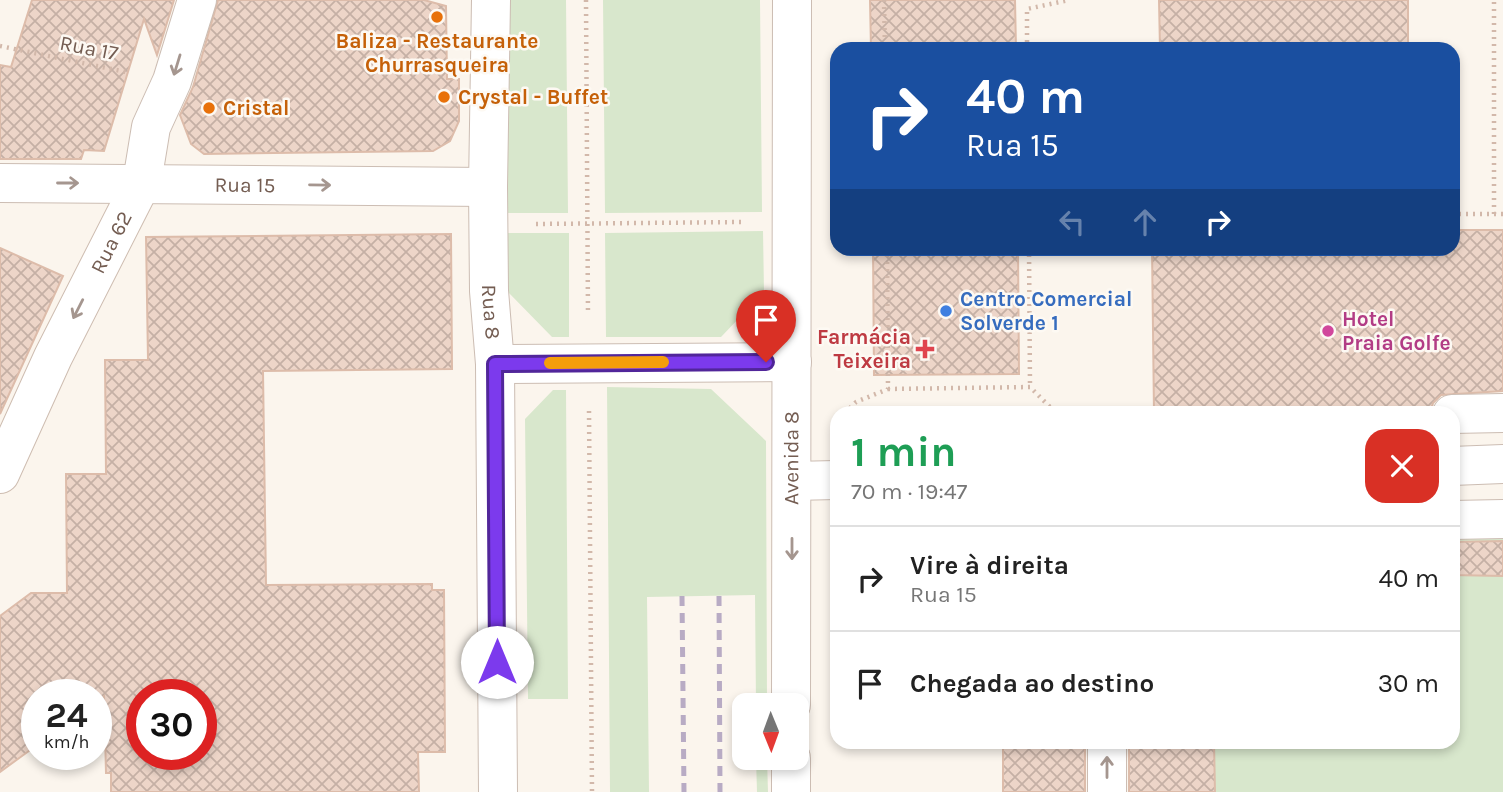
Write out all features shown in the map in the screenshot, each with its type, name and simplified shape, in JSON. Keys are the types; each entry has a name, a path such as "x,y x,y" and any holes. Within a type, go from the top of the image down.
{"street":[{"name":"Rua 62","path":"0,474 53,357 142,182 151,127 173,81 197,0"},
{"name":"Rua 8","path":"491,0 488,187 495,364 498,792"},
{"name":"Avenida 8","path":"791,693 792,0"},
{"name":"Rua 15","path":"0,183 142,182 488,187"},
{"path":"495,364 793,362"},
{"path":"1460,414 1503,413"},
{"path":"1460,466 1503,464"},
{"path":"793,481 830,480"},
{"path":"1460,520 1503,519"},
{"path":"1107,749 1107,792"},
{"path":"791,770 791,792"}],"path":[{"path":"884,0 885,42"},
{"path":"1027,42 1027,9 1069,0"},
{"path":"1494,0 1494,214"},
{"name":"Rua 17","path":"0,46 173,81"},
{"path":"1460,214 1503,214"},
{"path":"489,224 793,221"},
{"path":"887,256 887,389"},
{"path":"1029,256 1030,387 1049,406"},
{"path":"852,406 887,389 1030,387"}],"green space":[{"path":"503,0 566,0 568,213 506,213"},
{"path":"603,0 760,0 762,212 605,213"},
{"path":"763,231 764,292 721,337 606,337 605,233"},
{"path":"507,233 569,233 569,337 552,337 508,292"},
{"path":"607,387 711,389 766,441 767,693 756,693 755,595 647,597 649,792 610,792"},
{"path":"553,390 566,390 568,699 528,699 525,419"},
{"path":"1503,519 1503,792 1133,792 1133,749 1460,749 1460,520"},
{"path":"756,770 767,770 768,792 757,792"}],"building":[{"path":"32,0 174,0 157,55 144,19 104,151 84,150 81,159 0,159 0,65 11,67"},
{"path":"218,0 424,0 446,6 447,79 459,79 459,121 450,141 433,151 204,154 191,144 180,115 193,87"},
{"path":"870,0 1015,0 1016,42 871,42"},
{"path":"1159,0 1408,0 1408,42 1160,42"},
{"name":"Hotel Praia Golfe","path":"1460,230 1503,230 1503,391 1441,395 1432,406 1154,406 1152,256 1460,256"},
{"path":"451,234 452,369 263,371 266,585 432,584 432,590 444,590 445,752 418,752 419,792 111,792 111,773 106,773 106,770 112,770 112,679 21,679 21,757 0,772 0,616 31,593 67,593 66,474 106,474 105,360 148,360 146,237"},
{"path":"0,248 63,276 0,414"},
{"name":"Centro Comercial Solverde 1","path":"873,256 1018,256 1019,374 874,375"},
{"path":"1503,541 1503,576 1460,575 1460,542"},
{"path":"1003,749 1085,749 1085,792 1003,792"},
{"path":"1129,749 1214,749 1215,792 1129,792"}],"railway":[{"path":"682,596 684,792"},
{"path":"719,596 720,792"}],"slow traffic":[{"path":"550,363 663,362"}],"place":[{"name":"Baliza - Restaurante Churrasqueira","path":"437,17"},
{"name":"Crystal - Buffet","path":"444,97"},
{"name":"Cristal","path":"209,108"},
{"name":"Centro Comercial Solverde 1","path":"946,311"},
{"name":"Hotel Praia Golfe","path":"1328,331"},
{"name":"Farmácia Teixeira","path":"925,349"}],"route":[{"path":"497,662 495,364 766,362"}]}
